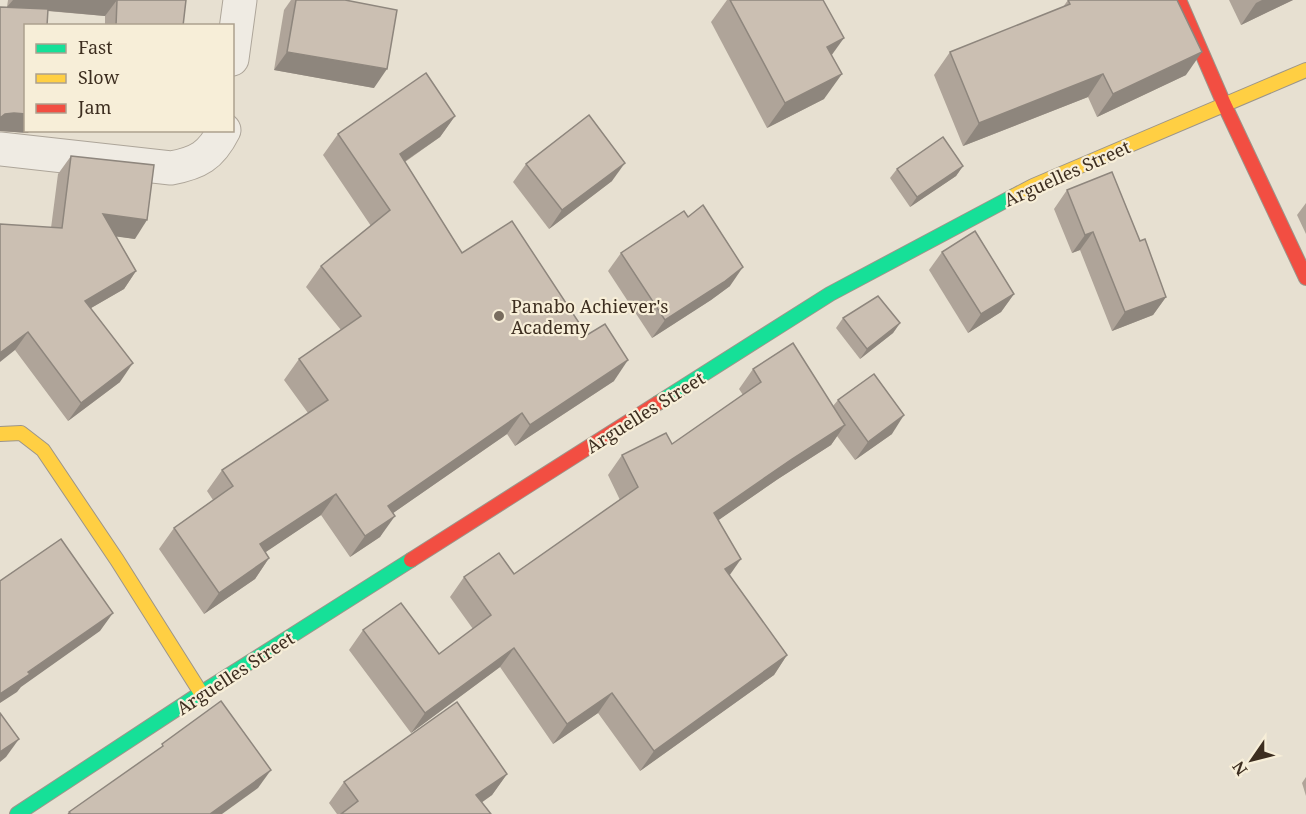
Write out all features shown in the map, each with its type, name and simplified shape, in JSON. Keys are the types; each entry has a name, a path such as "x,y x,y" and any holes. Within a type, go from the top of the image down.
{"street":[{"path":"234,44 240,0"},
{"path":"1179,0 1224,104 1306,278"},
{"name":"Arguelles Street","path":"17,814 201,693 831,294 1033,186 1306,70"},
{"path":"0,149 171,168 187,165 201,158 216,145 223,132"},
{"path":"0,434 21,434 43,450 117,560 201,693"}],"building":[{"path":"117,0 186,0 183,24 116,24"},
{"path":"296,0 345,0 397,10 387,69 287,52"},
{"path":"730,0 823,0 844,38 827,47 842,74 785,103"},
{"path":"1068,0 1177,0 1202,52 1113,94 1103,74 979,123 950,52 1070,4"},
{"path":"0,7 48,9 47,24 24,24 24,114 5,114 0,118"},
{"path":"426,73 455,116 400,154 462,253 512,221 587,335 605,324 628,360 530,425 522,413 388,506 395,516 365,536 336,494 260,544 269,558 219,593 174,528 233,486 222,470 328,400 299,359 361,316 321,266 390,210 338,134"},
{"path":"589,115 625,163 562,210 526,164"},
{"path":"943,137 963,166 917,197 897,169"},
{"path":"71,156 154,165 147,220 103,214 136,271 85,301 133,363 81,403 28,332 0,353 0,224 62,228"},
{"path":"1112,172 1140,241 1145,239 1166,297 1125,312 1093,232 1085,235 1067,190"},
{"path":"703,205 743,267 665,320 621,253 684,211 688,217"},
{"path":"975,231 1014,294 981,314 942,252"},
{"path":"878,296 900,323 867,349 843,318"},
{"path":"793,343 845,425 714,513 741,559 725,569 787,655 654,751 612,693 567,724 514,648 425,713 363,630 401,603 439,654 491,615 464,577 499,553 514,574 638,487 622,455 666,433 672,444 761,382 753,369"},
{"path":"874,374 904,415 868,442 838,400"},
{"path":"61,539 113,613 0,694 0,581"},
{"path":"221,701 271,770 210,814 68,814 163,746 162,744"},
{"path":"457,702 507,774 476,795 491,814 341,814 358,801 344,782"},
{"path":"0,713 19,739 0,752"}],"traffic: fast":[{"path":"658,403 830,294 1014,196"},
{"path":"17,814 201,693 411,560"}],"traffic: slow":[{"path":"1014,196 1306,70"},
{"path":"0,434 21,433 43,450 117,560 201,693"}],"traffic: jam":[{"path":"1179,0 1224,104 1306,278"},
{"path":"411,560 658,403"}],"place":[{"name":"Panabo Achiever's Academy","path":"499,316"}]}
